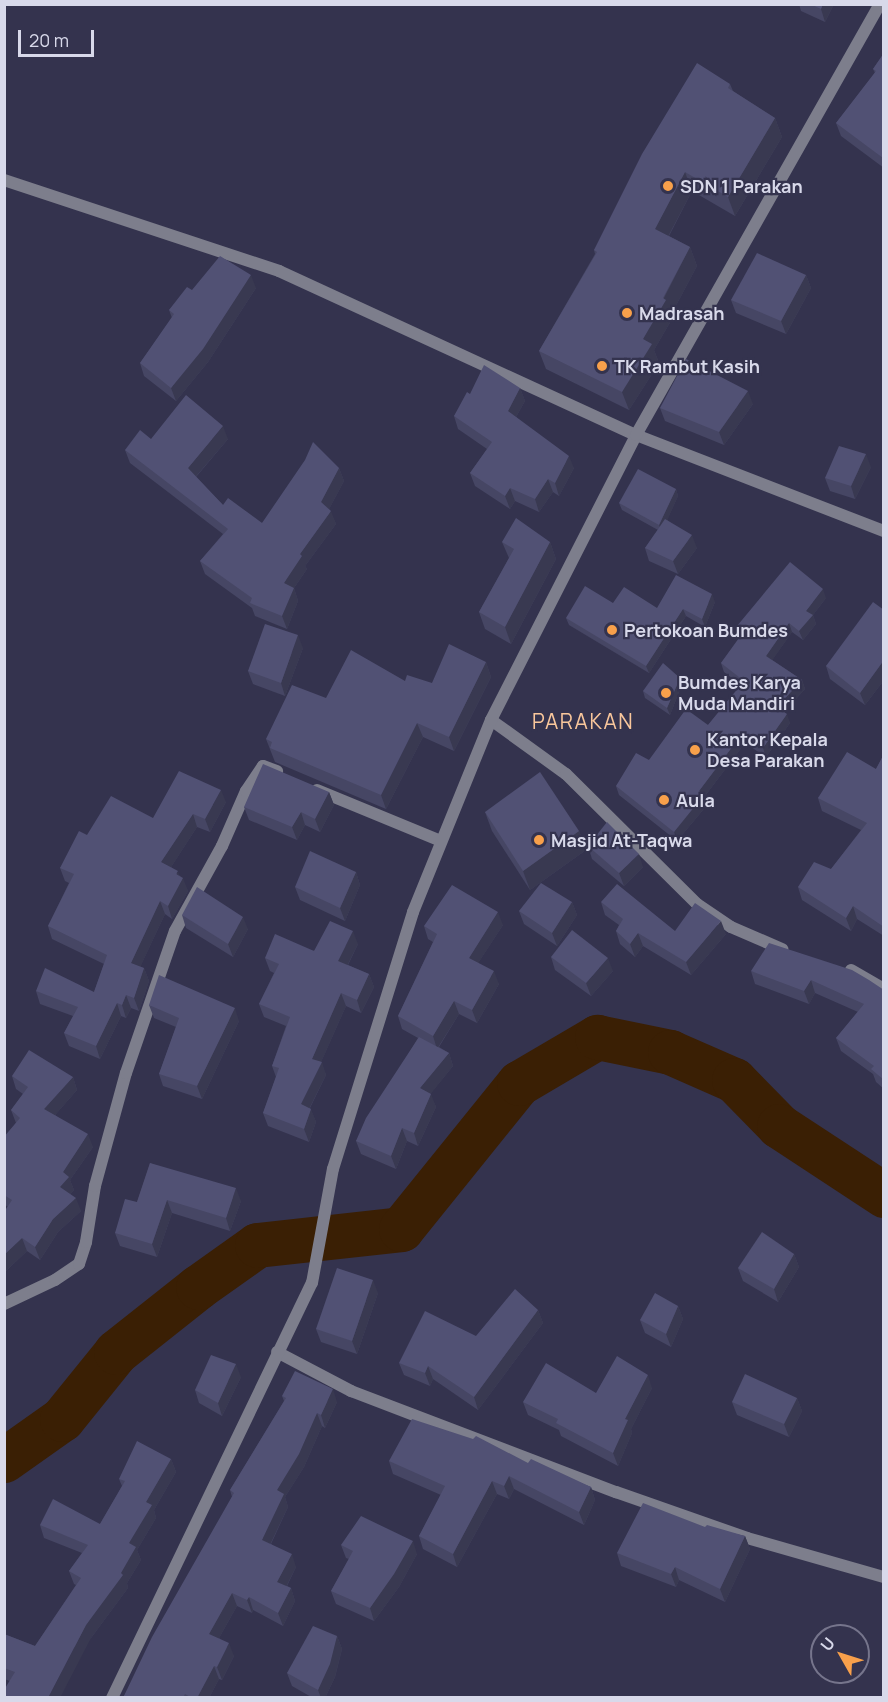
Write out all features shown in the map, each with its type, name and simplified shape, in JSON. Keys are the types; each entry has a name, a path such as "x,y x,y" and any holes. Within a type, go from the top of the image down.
{"street":[{"path":"112,1698 312,1283 340,1146 413,912 491,720 636,435 880,4"},
{"path":"4,180 279,271 636,435 884,531"},
{"path":"491,720 566,774 697,904 731,927 770,946 799,954"},
{"path":"4,1304 55,1280 79,1264 86,1242 94,1186 126,1073 175,931 222,846 246,791 262,766 290,777"},
{"path":"304,784 441,841"},
{"path":"840,967 884,989"},
{"path":"277,1352 351,1391 616,1492 747,1538 884,1577"}],"building":[{"path":"810,4 823,4 821,9"},
{"path":"884,53 883,158 836,123 876,71 873,69"},
{"path":"697,63 730,84 728,88 775,118 728,197 685,172 655,229 690,247 663,298 666,300 643,339 652,344 622,392 539,351 597,252 594,250 642,154"},
{"path":"757,253 806,275 781,321 731,300"},
{"path":"220,256 251,275 203,349 171,388 140,363 174,314 169,310 187,287 192,290"},
{"path":"686,359 748,391 719,432 660,408"},
{"path":"484,365 520,388 508,411 569,456 555,483 548,479 535,499 510,488 505,496 470,473 492,442 454,416 467,392 470,394"},
{"path":"186,395 223,426 188,468 223,505 228,498 262,523 305,460 313,442 339,468 321,502 331,511 300,554 302,556 284,583 294,588 282,616 250,603 252,598 200,561 228,529 125,450 140,430 151,439"},
{"path":"839,446 866,454 851,486 825,478"},
{"path":"638,469 676,489 659,525 619,503"},
{"path":"516,518 550,542 505,627 479,612 514,549 502,542"},
{"path":"665,519 692,535 673,561 645,548"},
{"path":"790,562 823,589 806,611 813,615 799,631 789,623 766,656 802,680 777,707 787,714 763,748 742,734 699,791 704,795 674,832 616,786 636,753 649,760 686,709 708,725 744,681 721,663 744,631 737,626"},
{"path":"676,575 712,594 702,619 683,609 646,666 566,618 585,586 613,603 624,587 657,608"},
{"path":"873,602 884,610 884,660 860,693 826,666"},
{"path":"265,624 298,635 281,683 248,671"},
{"path":"449,644 486,662 449,737 417,723 381,795 270,748 272,742 266,739 292,685 326,698 351,650 405,681 407,675 432,683"},
{"name":"Bumdes Karya Muda Mandiri","path":"663,663 680,678 667,708 643,691"},
{"path":"847,752 876,769 884,754 884,927 853,906 846,918 798,887 814,862 831,869 867,823 818,798"},
{"path":"263,764 329,792 315,819 301,812 292,827 244,807"},
{"path":"179,771 221,790 205,819 193,814 161,862 178,871 176,874 183,878 168,906 160,901 131,963 144,968 134,998 126,995 122,1005 117,1003 96,1046 64,1033 78,1007 36,991 45,968 94,992 107,955 48,926 74,874 60,868 79,831 87,835 111,796 153,818"},
{"name":"Masjid At-Taqwa","path":"540,772 579,831 523,871 485,812"},
{"path":"607,822 639,854 619,873 588,846"},
{"path":"310,851 356,872 340,908 295,887"},
{"path":"541,883 572,902 552,933 519,911"},
{"path":"617,884 675,931 695,903 721,921 686,962 638,933 630,944 616,931 623,919 601,902"},
{"path":"452,885 498,912 469,958 494,971 472,1010 454,1001 433,1036 398,1016 437,934 424,926"},
{"path":"197,887 243,917 228,944 182,915"},
{"path":"330,921 353,931 338,961 369,974 357,1000 341,993 312,1059 322,1062 301,1104 311,1109 304,1129 263,1113 279,1068 272,1066 290,1017 259,1004 279,964 265,958 275,934 314,951"},
{"path":"572,930 608,958 586,983 551,957"},
{"path":"769,943 852,970 884,990 884,1080 871,1069 874,1066 836,1038 864,1004 811,980 804,991 751,971"},
{"path":"159,975 235,1008 197,1086 159,1074 179,1018 149,1005"},
{"path":"419,1037 449,1053 420,1088 431,1094 414,1133 402,1128 391,1156 356,1141 366,1118"},
{"path":"29,1050 73,1077 44,1109 88,1134 63,1172 69,1177 60,1187 76,1198 53,1219 35,1247 22,1238 4,1255 4,1212 12,1200 4,1195 4,1137 20,1118 11,1110 28,1087 12,1076"},
{"path":"150,1163 236,1188 226,1218 167,1200 152,1244 115,1233 125,1199 137,1202"},
{"path":"762,1232 794,1254 774,1289 738,1268"},
{"path":"337,1268 373,1280 352,1341 316,1329"},
{"path":"515,1289 538,1310 474,1397 428,1366 425,1373 399,1363 425,1311 476,1336"},
{"path":"655,1293 678,1306 666,1334 640,1320"},
{"path":"211,1355 236,1364 218,1403 195,1390"},
{"path":"617,1356 648,1375 625,1419 628,1420 613,1453 556,1423 558,1419 523,1402 546,1363 596,1393"},
{"path":"295,1371 333,1389 321,1415 317,1413 299,1454 277,1490 284,1494 262,1540 292,1554 277,1582 291,1588 278,1613 249,1597 247,1600 232,1593 209,1634 229,1643 197,1698 185,1694 183,1698 123,1698 152,1637 234,1493 230,1490 286,1398 282,1396"},
{"path":"745,1374 797,1398 784,1424 732,1402"},
{"path":"412,1419 473,1439 476,1436 528,1463 531,1459 591,1487 579,1512 509,1476 504,1486 492,1481 453,1554 419,1536 445,1486 389,1461"},
{"path":"137,1441 171,1459 146,1502 152,1505 129,1543 136,1547 121,1573 123,1575 86,1625 49,1696 53,1698 4,1698 4,1690 15,1672 4,1668 4,1634 35,1646 81,1578 69,1571 88,1545 40,1525 53,1499 100,1524 125,1481 119,1479"},
{"path":"643,1503 705,1527 707,1525 745,1536 720,1589 675,1567 671,1574 617,1553"},
{"path":"361,1516 413,1541 394,1574 370,1608 331,1591 353,1551 341,1545"},
{"path":"313,1626 337,1636 330,1664 318,1690 287,1673"}],"waterway":[{"path":"4,1460 62,1419 116,1352 198,1287 257,1245 401,1229 519,1083 597,1037 670,1052 734,1080 779,1126 884,1195"}],"place":[{"name":"SDN 1 Parakan","path":"668,186"},
{"name":"Madrasah","path":"627,313"},
{"name":"TK Rambut Kasih","path":"602,366"},
{"name":"Pertokoan Bumdes","path":"612,630"},
{"name":"Bumdes Karya Muda Mandiri","path":"666,693"},
{"name":"Kantor Kepala Desa Parakan","path":"695,750"},
{"name":"Aula","path":"664,800"},
{"name":"Masjid At-Taqwa","path":"539,840"}],"district":[{"name":"PARAKAN","path":"583,721"}]}
